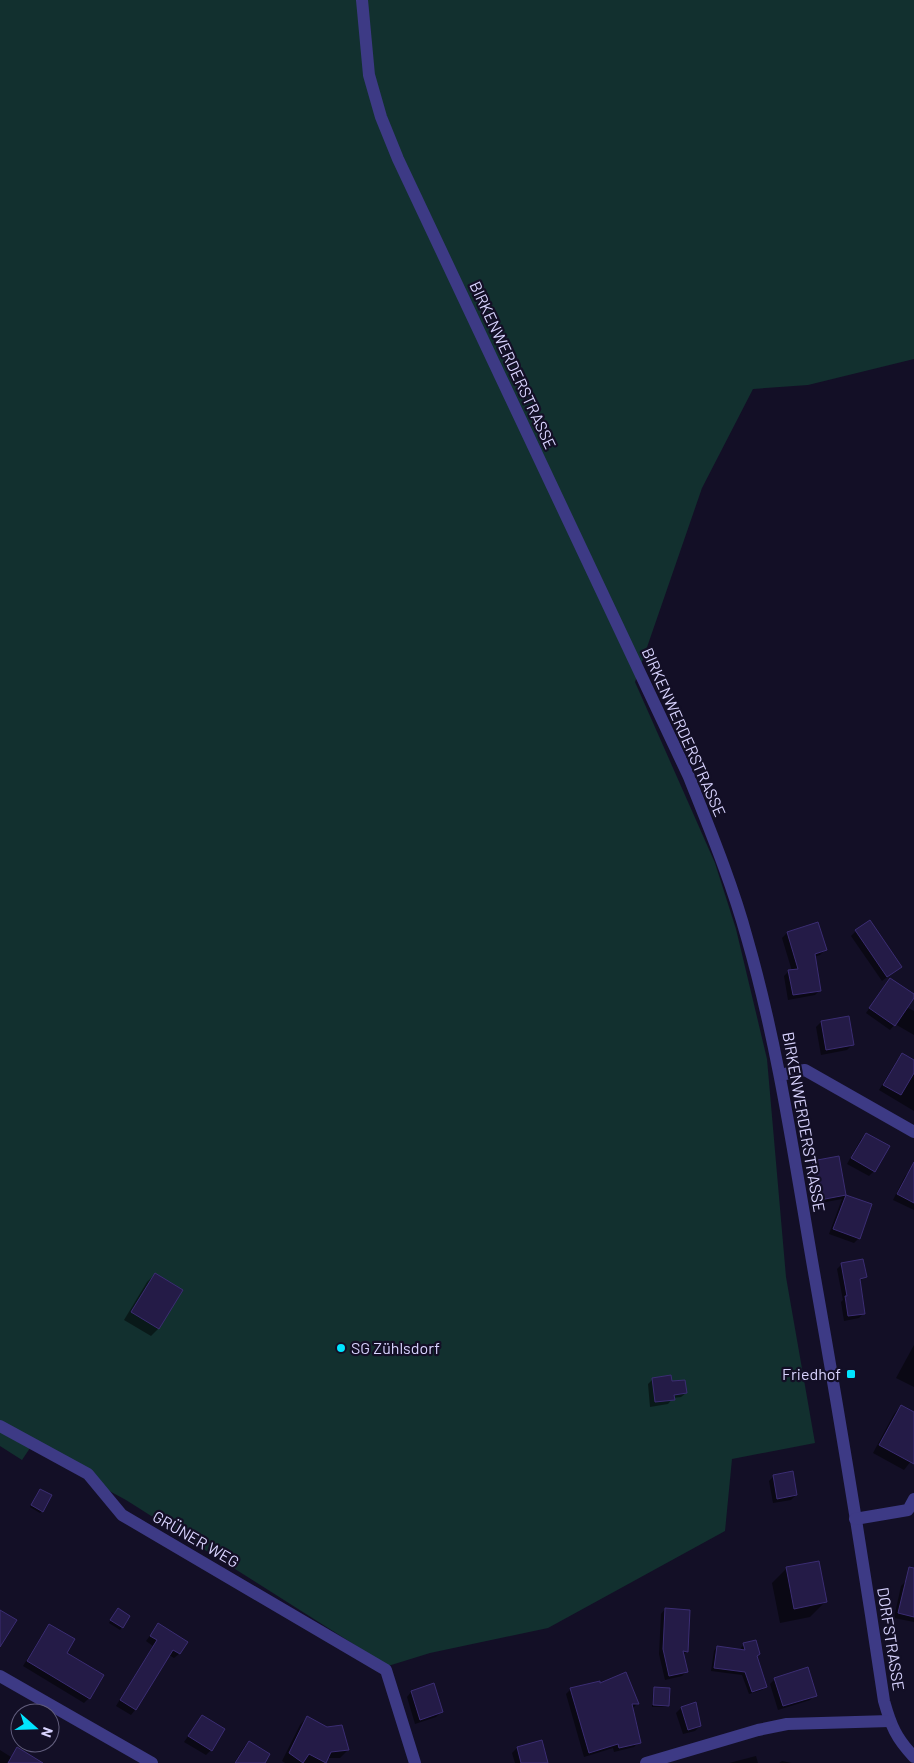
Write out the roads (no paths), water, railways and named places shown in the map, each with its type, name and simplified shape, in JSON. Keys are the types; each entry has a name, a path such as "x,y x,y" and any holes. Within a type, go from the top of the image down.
{"street":[{"name":"BIRKENWERDERSTRASSE","path":"362,0 368,75 384,125 398,159 689,777 720,855 747,936 769,1021 780,1075 855,1518"},
{"path":"780,1075 805,1070 914,1132"},
{"name":"GRÜNER WEG","path":"0,1426 88,1474 122,1515 386,1670 415,1763"},
{"path":"855,1518 908,1510 914,1499"},
{"name":"DORFSTRASSE","path":"855,1518 884,1700 890,1721 900,1742 914,1757"},
{"path":"0,1676 152,1763"},
{"path":"646,1763 758,1730 787,1724 890,1721"}],"place":[{"name":"SG Zühlsdorf","path":"341,1348"},
{"name":"Friedhof","path":"851,1374"}]}
